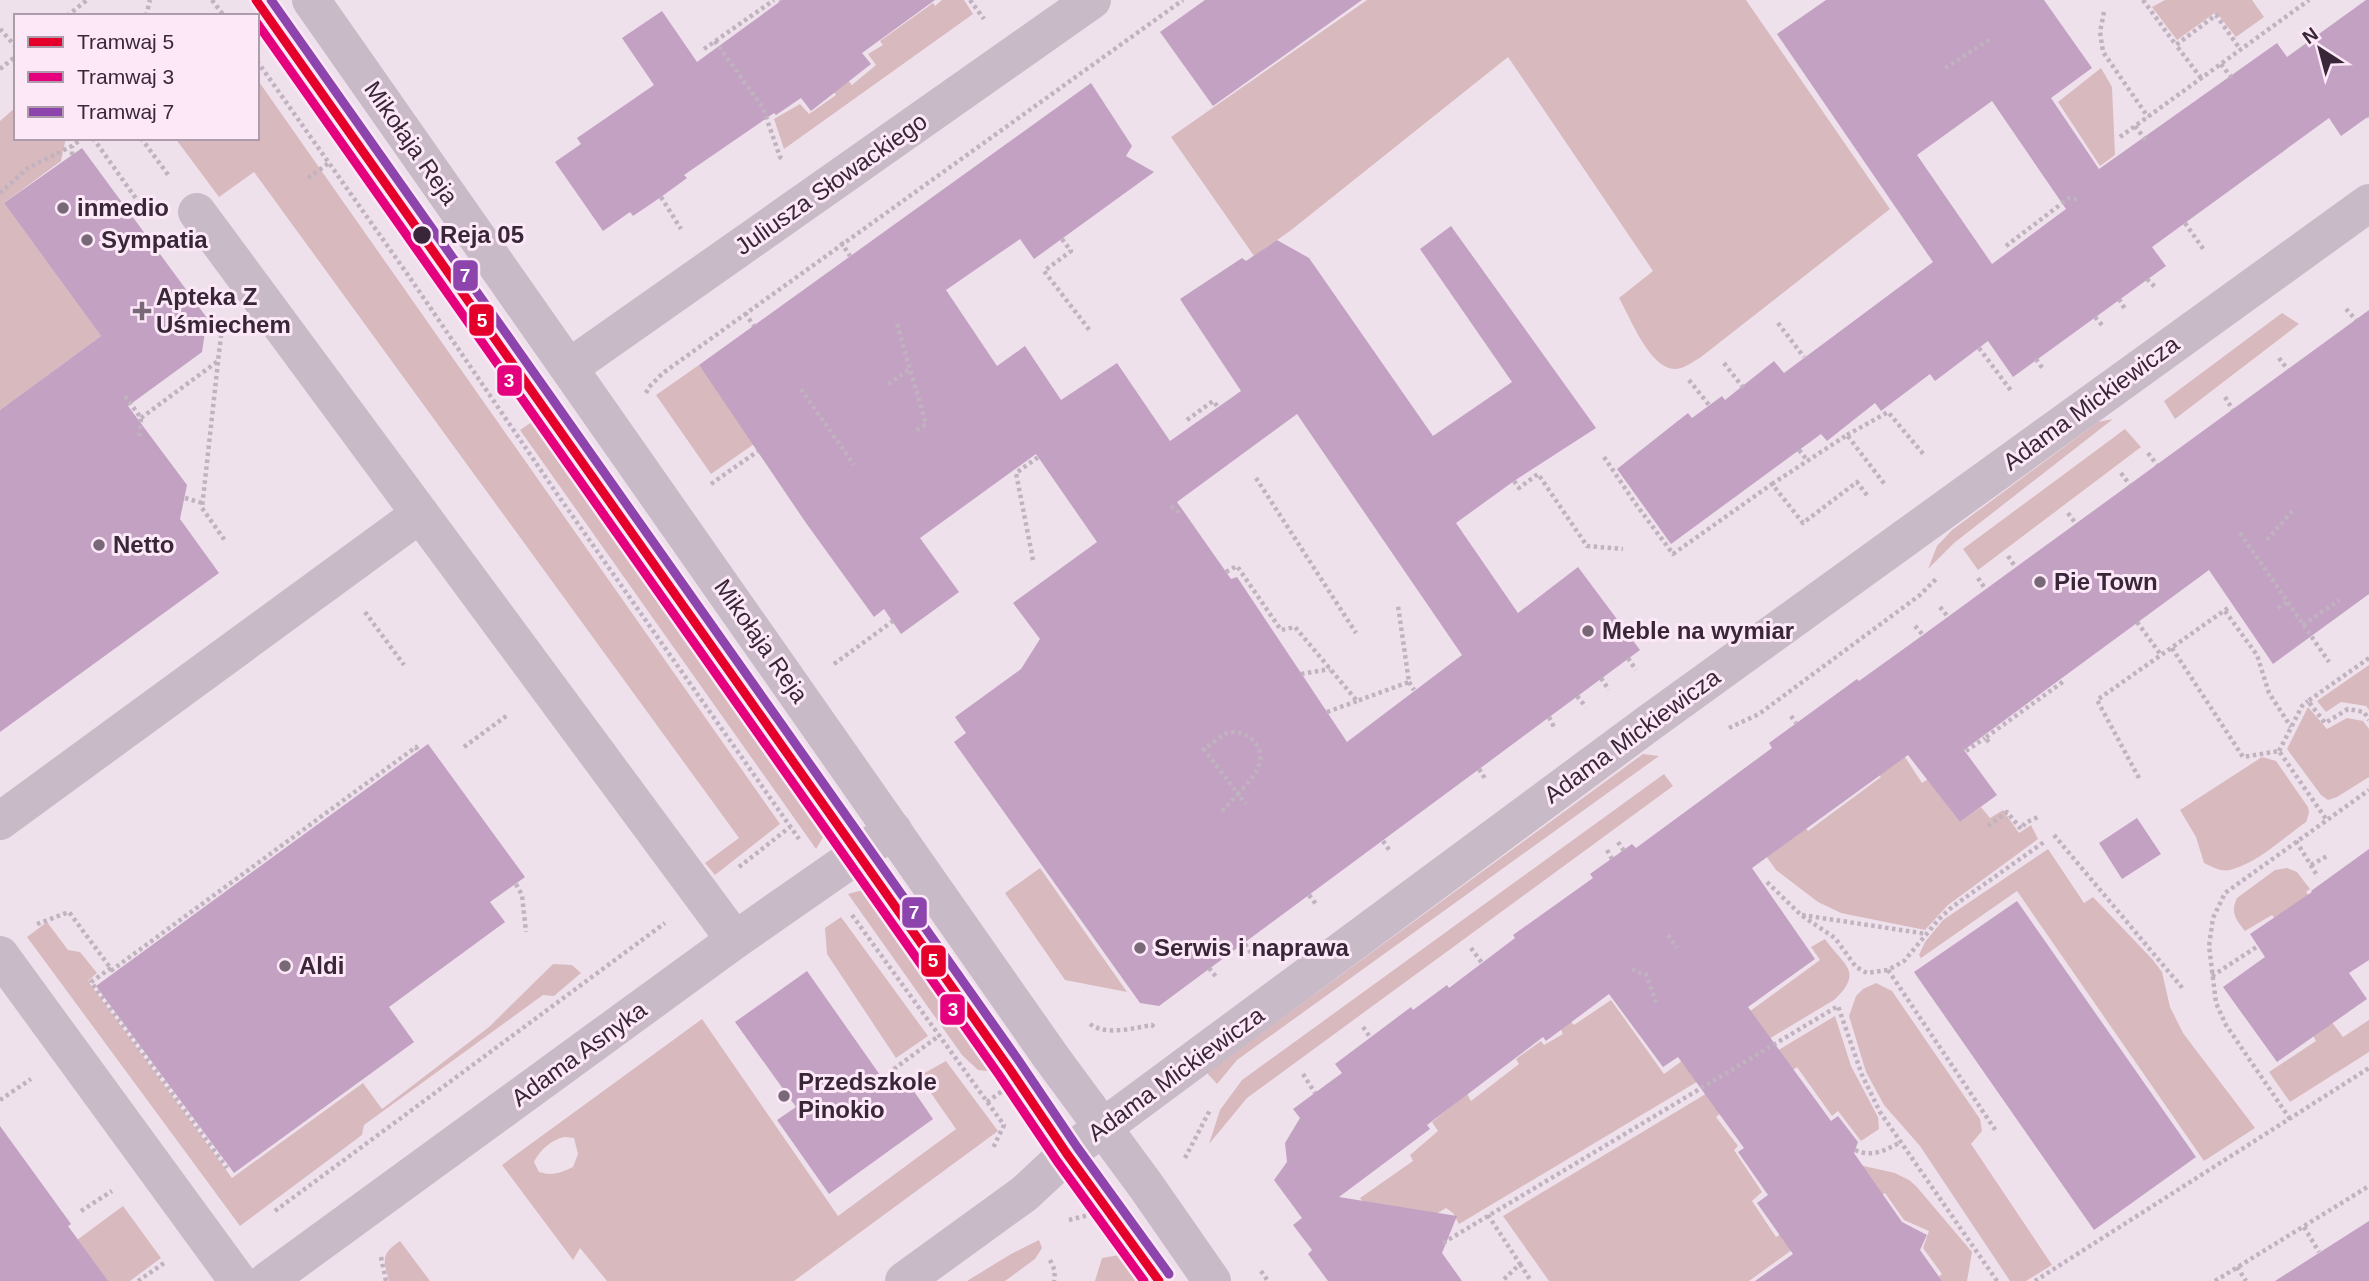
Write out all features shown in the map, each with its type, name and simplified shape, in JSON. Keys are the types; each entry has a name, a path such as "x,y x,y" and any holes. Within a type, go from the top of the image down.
{"street":[{"name":"Mikołaja Reja","path":"311,0 1212,1281"},
{"name":"Juliusza Słowackiego","path":"569,367 1092,0"},
{"name":"Adama Mickiewicza","path":"904,1281 1024,1194 1067,1154 1671,706 2369,203"},
{"path":"197,212 735,940"},
{"path":"0,821 420,514"},
{"name":"Adama Asnyka","path":"267,1281 735,940 893,830"},
{"path":"0,955 223,1260"}],"path":[{"path":"70,14 87,0"},
{"path":"704,49 778,0"},
{"path":"970,0 986,21"},
{"path":"644,397 649,387 663,373 1182,0"},
{"path":"2143,0 2201,78"},
{"path":"2120,137 2309,0"},
{"path":"2104,12 2100,32 2103,52 2148,117"},
{"path":"2176,45 2216,15 2240,49"},
{"path":"0,29 14,45"},
{"path":"1945,68 1992,38"},
{"path":"715,41 763,108 780,157"},
{"path":"0,69 14,58"},
{"path":"259,64 825,878"},
{"path":"2221,64 2234,82"},
{"path":"2136,126 2148,143"},
{"path":"0,193 28,168 80,140"},
{"path":"94,140 150,218"},
{"path":"72,146 72,155"},
{"path":"308,178 329,163"},
{"path":"661,197 685,235"},
{"path":"2006,246 2069,198 2079,200"},
{"path":"2185,223 2204,250"},
{"path":"1062,239 1071,251 1044,271 1091,332"},
{"path":"2147,279 2155,286"},
{"path":"2119,299 2125,309"},
{"path":"2346,309 2356,320"},
{"path":"745,313 754,326"},
{"path":"2095,317 2102,325"},
{"path":"223,320 202,508 226,542"},
{"path":"1779,323 1804,357"},
{"path":"897,324 926,424 915,431"},
{"path":"1979,348 2012,392"},
{"path":"2279,358 2288,370"},
{"path":"2036,359 2043,369"},
{"path":"141,418 218,361"},
{"path":"1724,363 1745,390"},
{"path":"888,384 910,369"},
{"path":"1689,380 1709,405"},
{"path":"801,389 854,465"},
{"path":"125,396 141,418 139,439"},
{"path":"2225,397 2233,410"},
{"path":"1187,420 1213,401 1218,407"},
{"path":"1604,457 1634,503 1673,554 1772,484 1850,433 1888,412 1925,456"},
{"path":"1847,425 1886,486"},
{"path":"1799,450 1808,461"},
{"path":"707,487 758,451"},
{"path":"2148,453 2157,465"},
{"path":"1032,560 1016,473 1041,455"},
{"path":"2121,473 2130,485"},
{"path":"1514,481 1519,488 1538,474 1587,547 1623,549"},
{"path":"1256,478 1356,633"},
{"path":"1772,484 1803,523 1857,482 1868,498"},
{"path":"184,498 202,503"},
{"path":"1171,506 1181,514"},
{"path":"2267,540 2294,509"},
{"path":"2068,513 2076,524"},
{"path":"2240,533 2329,662"},
{"path":"2008,556 2016,568"},
{"path":"1226,572 1237,566 1281,630 1294,627 1357,701"},
{"path":"337,575 404,665"},
{"path":"1978,579 1986,590"},
{"path":"2303,625 2339,600"},
{"path":"2278,608 2287,602"},
{"path":"1398,606 1409,682 1414,690"},
{"path":"1940,607 1948,617"},
{"path":"2139,778 2097,700 2226,610 2257,655 2269,693 2291,727"},
{"path":"831,666 893,621"},
{"path":"2137,622 2161,656"},
{"path":"1914,626 1923,635"},
{"path":"2172,648 2243,757 2279,751"},
{"path":"2279,751 2302,706 2369,658"},
{"path":"1628,659 1636,670"},
{"path":"1301,674 1330,669"},
{"path":"1601,678 1609,690"},
{"path":"1966,751 1987,740 1996,728 2064,681"},
{"path":"1326,712 1409,682"},
{"path":"1577,696 1586,707"},
{"path":"2308,701 2325,723 2348,709 2364,712 2369,720"},
{"path":"1791,716 1796,723"},
{"path":"1549,717 1555,729"},
{"path":"1223,810 1238,793 1253,778 1260,759 1256,743 1246,734 1228,733 1204,749 1238,793 1246,804"},
{"path":"227,1168 91,982 110,968 112,970 416,747 418,751"},
{"path":"2279,751 2326,819"},
{"path":"1479,769 1486,780"},
{"path":"2290,1119 2219,1013 2211,977 2209,946 2213,918 2225,893 2369,790"},
{"path":"1988,826 2007,812 2021,829 2025,823 2040,816"},
{"path":"223,1260 790,827"},
{"path":"2054,835 2184,990"},
{"path":"1383,841 1390,851"},
{"path":"2295,841 2318,877"},
{"path":"1618,842 1623,851"},
{"path":"1767,882 1801,915 1835,938 1856,967 1867,973 1888,970 1905,961 1952,907 2044,842"},
{"path":"1607,850 1612,859"},
{"path":"2311,865 2327,856"},
{"path":"516,884 522,895 526,932"},
{"path":"1309,895 1316,904"},
{"path":"69,912 110,968"},
{"path":"851,913 1004,1125 992,1150"},
{"path":"1801,915 1927,934"},
{"path":"1668,935 1677,948"},
{"path":"1245,944 1251,953"},
{"path":"2211,977 2258,946"},
{"path":"1472,948 1482,963"},
{"path":"1209,968 1217,978"},
{"path":"1632,969 1646,974 1657,1002"},
{"path":"1888,970 1996,1131"},
{"path":"1443,1243 1838,1006 1861,1075 1880,1112 1994,1280"},
{"path":"1363,1027 1370,1037"},
{"path":"884,1079 940,1035"},
{"path":"2035,1281 2369,1068"},
{"path":"0,1100 37,1074"},
{"path":"1303,1074 1315,1093"},
{"path":"987,1102 1017,1081"},
{"path":"1855,1150 1873,1154 1902,1142"},
{"path":"2215,1281 2369,1186"},
{"path":"81,1211 98,1201"},
{"path":"1488,1215 1531,1281"},
{"path":"2304,1227 2319,1252"},
{"path":"138,1281 173,1256"},
{"path":"1050,1260 1055,1271 1055,1281"},
{"path":"1502,1281 1520,1265"},
{"path":"2237,1267 2246,1281"}],"shaded area":[{"path":"942,0 964,0 973,14 784,149 774,119 800,104 809,114 836,95 825,79 839,70 852,85 876,65 868,54 883,45 880,41 933,3 935,6"},
{"path":"1367,0 1746,0 1890,209 1701,357 1676,369 1667,367 1650,353 1642,342 1619,298 1653,271 1508,57 1290,231 1254,256 1171,137"},
{"path":"2165,0 2252,0 2264,17 2236,37 2216,12 2177,40 2152,7"},
{"path":"2101,68 2112,87 2115,155 2100,166 2058,102"},
{"path":"259,82 780,824 715,875 705,863 739,838 254,172 219,197 176,140 259,140"},
{"path":"14,109 14,140 66,140 61,161 4,203 101,336 0,410 0,121"},
{"path":"2282,313 2299,324 2175,419 2164,401"},
{"path":"699,365 754,444 711,474 656,395"},
{"path":"539,417 828,829 816,849 520,430"},
{"path":"2113,419 1954,543 1928,569 1937,546 1952,530 2098,422"},
{"path":"2125,429 2141,447 1978,570 1963,549"},
{"path":"2369,665 2369,710 2366,706 2341,702 2326,712 2317,701"},
{"path":"2308,707 2327,729 2347,718 2363,721 2369,729 2369,777 2328,800 2321,795 2287,749"},
{"path":"1901,751 1922,783 1928,779 1960,822 1981,807 1990,818 2003,810 2019,833 2031,825 2038,839 1948,905 1925,930 1841,913 1818,902 1776,870 1719,790 1804,825 1808,831 1881,777 1875,770"},
{"path":"1643,754 1659,756 1237,1060 1217,1084 1207,1073"},
{"path":"2262,757 2276,761 2308,807 2306,822 2260,856 2240,867 2223,870 2204,863 2196,837 2180,810"},
{"path":"1664,774 1673,786 1247,1098 1209,1144 1220,1110 1242,1080"},
{"path":"2048,849 2084,903 2093,897 2162,972 2170,1007 2183,1033 2255,1128 2204,1161 2017,891 1921,958 1919,955 1925,942 1943,920"},
{"path":"1040,868 1127,992 1065,980 1005,893"},
{"path":"2287,868 2297,872 2310,889 2306,892 2324,914 2289,937 2272,915 2245,931 2235,916 2237,898 2275,870"},
{"path":"871,891 998,1070 996,1072 978,1070 962,1055 848,894"},
{"path":"841,917 928,1036 896,1058 827,954 825,928"},
{"path":"47,922 68,950 80,952 97,973 88,981 232,1178 363,1083 382,1109 489,1027 553,964 572,965 581,973 554,996 543,995 364,1125 362,1135 240,1226 27,937"},
{"path":"1825,939 1844,962 1850,975 1843,990 1834,1000 1459,1224 1453,1213 1446,1208 1418,1225 1371,1214 1360,1198 1413,1161 1410,1155 1438,1131 1432,1122 1467,1094 1471,1101 1519,1064 1516,1059 1541,1041 1544,1045 1563,1034 1560,1028 1570,1021 1574,1025 1611,1000 1664,1074 1820,960 1811,947"},
{"path":"1876,983 1892,991 1980,1119 1982,1131 1971,1144 2052,1265 2026,1281 2010,1281 1920,1146 1884,1105 1866,1072 1849,1016 1856,996"},
{"path":"1835,1016 1851,1066 1878,1117 1879,1129 1861,1141 1838,1111 1832,1116 1797,1067 1757,1096 1751,1090 1716,1117 1738,1146 1734,1150 1762,1192 1752,1201 1776,1237 1789,1229 1800,1244 1749,1281 1549,1281 1503,1216"},
{"path":"702,1019 838,1216 956,1129 919,1076 946,1061 998,1131 794,1281 607,1281 580,1248 573,1260 502,1165","holes":["559,1138 574,1138 578,1154 573,1167 556,1173 539,1172 534,1162 550,1143"]},
{"path":"2369,1020 2369,1052 2290,1102 2269,1072 2316,1041 2312,1034 2331,1021 2343,1037"},
{"path":"1850,1163 1895,1173 1916,1186 1972,1252 1967,1281 1934,1281 1942,1274 1923,1248 1929,1231 1904,1220 1885,1193 1872,1202"},
{"path":"123,1206 161,1258 130,1281 90,1281 101,1272 77,1240"},
{"path":"1039,1240 1042,1248 1035,1259 1005,1281 967,1281 1011,1254"},
{"path":"400,1241 430,1281 389,1281 385,1258 389,1250"},
{"path":"1125,1254 1144,1281 1095,1281 1102,1258"}],"building":[{"path":"782,0 935,0 862,53 871,64 811,111 801,98 776,115 774,113 684,175 687,178 661,197 633,216 630,212 603,231 555,162 581,144 577,138 654,85 622,38 662,11 697,62"},
{"path":"1205,0 1362,0 1213,106 1160,32"},
{"path":"1826,0 2044,0 2092,68 2051,98 2099,169 2277,43 2287,57 2369,0 2369,116 2341,136 2329,118 2152,247 2166,266 2013,377 1988,341 1935,381 1930,374 1881,411 1875,403 1827,441 1821,434 1671,544 1617,469 1688,413 1692,418 1722,396 1725,400 1774,361 1784,373 1933,262 1777,34","holes":["1992,101 2066,209 1992,264 1917,155"]},
{"path":"1091,83 1132,146 1126,156 1154,172 1034,259 1020,239 946,290 997,366 1025,346 1061,400 1117,363 1170,441 1241,391 1180,299 1242,258 1246,261 1277,240 1309,258 1433,436 1512,382 1420,249 1451,226 1596,428 1514,481 1456,523 1518,613 1578,567 1640,650 1159,1006 1140,1003 954,742 966,733 955,717 1021,669 1040,639 1013,603 1097,542 1036,454 920,538 959,592 901,634 884,609 874,617 806,523 699,365","holes":["1297,414 1462,655 1347,742 1237,577 1231,579 1177,502"]},
{"name":"Netto","path":"82,148 207,318 202,352 128,406 187,485 180,519 219,573 0,732 0,410 101,336 4,203"},
{"path":"2369,310 2369,594 2273,664 2209,570 1964,750 1997,795 1960,822 1908,755 1752,868 1815,959 1748,1007 1831,1121 1838,1116 1858,1142 1854,1153 1902,1222 1927,1235 1920,1250 1942,1281 1755,1281 1793,1254 1757,1203 1768,1195 1738,1152 1744,1148 1678,1057 1663,1067 1609,994 1546,1041 1543,1037 1427,1125 1430,1129 1339,1197 1457,1216 1442,1253 1462,1281 1328,1281 1308,1254 1312,1250 1293,1225 1302,1218 1274,1180 1287,1162 1285,1143 1300,1118 1293,1109 1342,1073 1335,1064 1411,1007 1413,1010 1447,985 1449,988 1515,938 1513,935 1593,878 1590,874 1632,844 1636,848 1772,748 1769,743 1923,635"},
{"name":"Aldi","path":"428,744 525,877 490,902 505,922 389,1007 414,1042 234,1173 96,986"},
{"path":"2137,818 2161,854 2122,879 2099,843"},
{"path":"2369,849 2369,960 2349,973 2367,999 2277,1062 2223,987 2265,957 2250,934"},
{"path":"2017,901 2196,1157 2094,1230 1914,972"},
{"path":"807,971 887,1085 902,1074 933,1119 829,1194 777,1120 796,1107 735,1022"},
{"path":"0,1126 71,1224 68,1226 108,1281 0,1281"},
{"path":"2369,1221 2369,1281 2275,1281"}],"tram line":[{"name":"5","path":"256,0 1159,1281"},
{"name":"7","path":"271,0 1169,1274"},
{"name":"3","path":"259,26 1144,1281"}],"place":[{"name":"inmedio","path":"63,208"},
{"name":"Reja 05","path":"422,235"},
{"name":"Sympatia","path":"87,240"},
{"name":"Apteka Z Uśmiechem","path":"142,311"},
{"name":"Netto","path":"99,545"},
{"name":"Pie Town","path":"2040,582"},
{"name":"Meble na wymiar","path":"1588,631"},
{"name":"Serwis i naprawa","path":"1140,948"},
{"name":"Aldi","path":"285,966"},
{"name":"Przedszkole Pinokio","path":"784,1096"}]}
